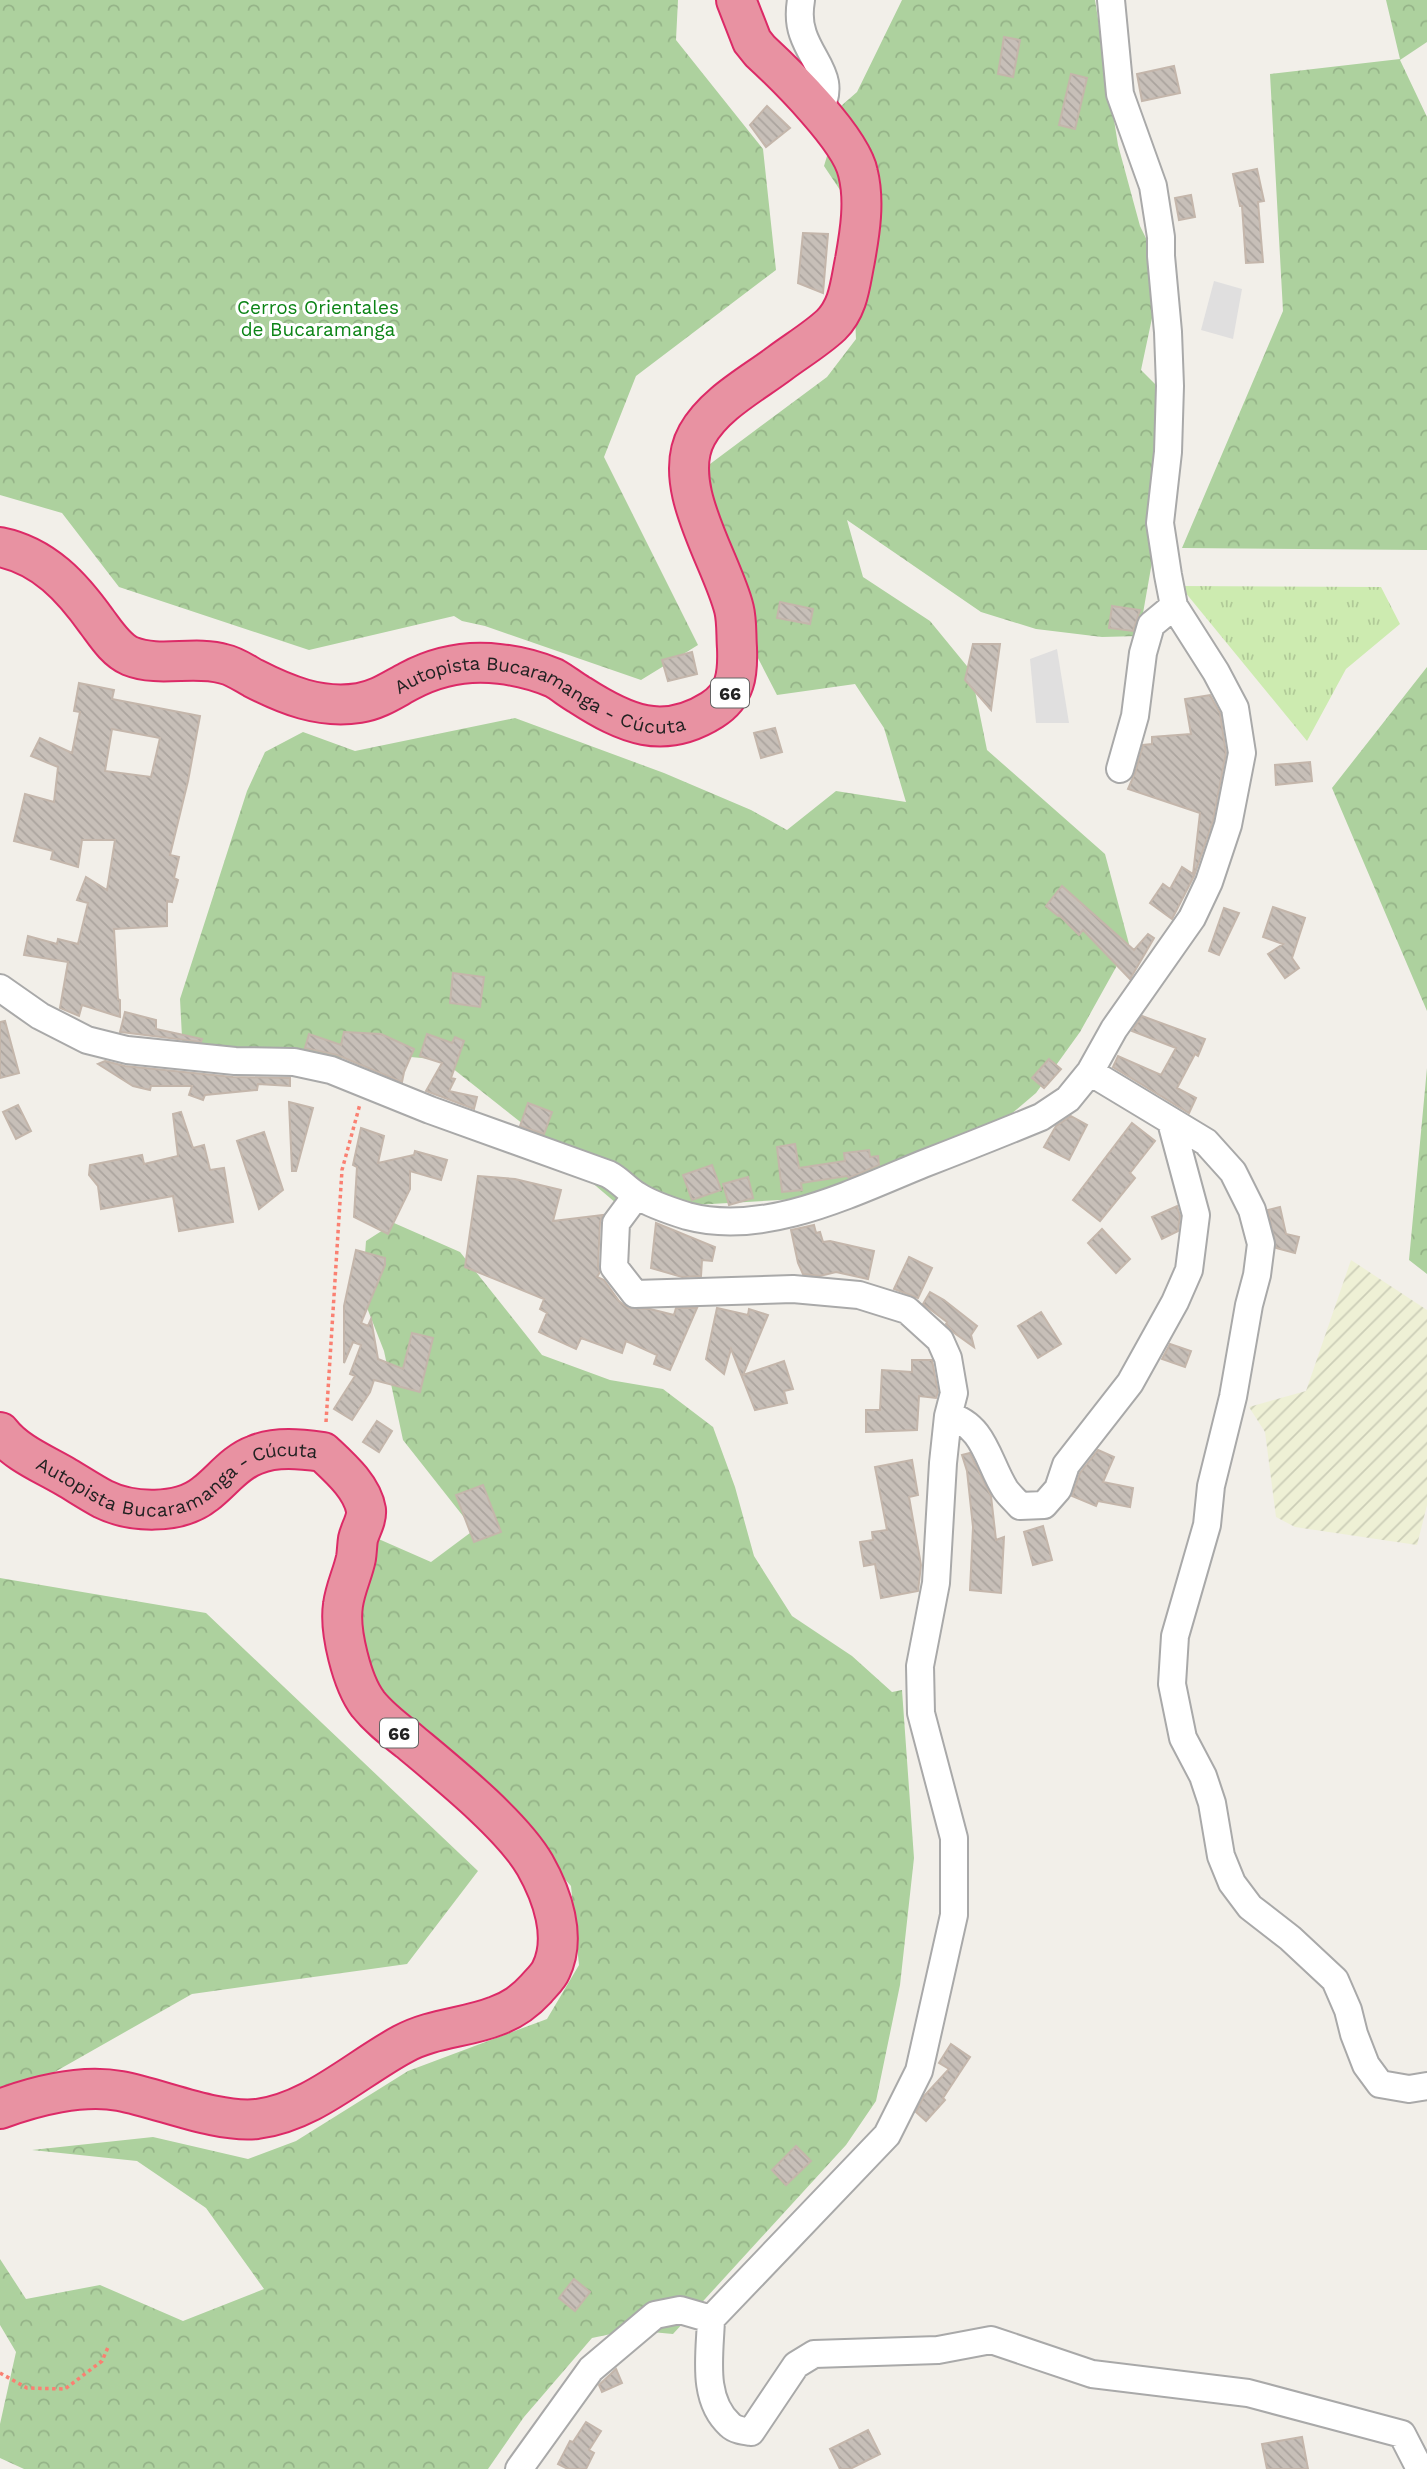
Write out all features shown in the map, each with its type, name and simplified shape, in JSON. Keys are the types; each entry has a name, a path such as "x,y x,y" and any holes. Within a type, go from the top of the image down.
{"highway":[{"name":"Autopista Bucaramanga - Cúcuta","path":"0,547 20,551 38,561 71,588 106,634 126,654 169,662 224,663 286,695 310,701 361,703 380,698 432,670 478,662 529,669 556,679 619,718 654,729 676,725 708,713 734,687 737,676 736,629 734,611 689,479 690,457 696,437 723,404 831,325 846,305 860,232 861,190 858,170 851,153 752,41 736,0"},
{"name":"Autopista Bucaramanga - Cúcuta","path":"0,1432 27,1455 104,1500 130,1508 155,1510 179,1506 203,1496 252,1455 272,1450 323,1452 341,1469 362,1497 367,1514 358,1539 356,1558 343,1606 346,1646 357,1684 367,1703 389,1726 487,1811 514,1838 534,1864 556,1919 558,1953 550,1973 520,2006 495,2017 408,2041 378,2057 307,2104 270,2116 237,2120 117,2090 65,2091 0,2109"}],"street":[{"path":"800,0 799,21 803,37 826,82 825,101 818,113"},
{"path":"0,988 40,1016 87,1040 127,1050 235,1060 294,1062 331,1070 608,1174 636,1196 688,1216 721,1222 763,1219 842,1198 1041,1117 1068,1099 1090,1072 1115,1029 1192,918 1209,882 1228,825 1242,753 1235,708 1216,672 1174,606 1160,523 1168,452 1170,386 1161,237 1153,186 1121,94 1111,0"},
{"path":"1120,769 1135,716 1143,653 1151,625 1174,606"},
{"path":"1090,1072 1206,1142 1233,1172 1252,1210 1261,1244 1233,1397 1211,1486 1207,1525 1175,1636 1172,1684 1183,1738 1203,1776 1214,1813 1221,1856 1232,1883 1250,1907 1290,1938 1335,1980 1366,2065 1380,2084 1409,2089 1427,2086"},
{"path":"948,1416 961,1419 973,1429 989,1452 1005,1488 1020,1506 1044,1505 1058,1489 1066,1465 1130,1383 1175,1302 1189,1270 1196,1214 1171,1122"},
{"path":"636,1196 616,1223 614,1267 635,1294 793,1289 859,1296 907,1310 940,1340 948,1358 954,1393 948,1416 936,1583 920,1666 921,1713 954,1838 954,1915 919,2071 887,2135 711,2319 710,2389 716,2406 732,2427 751,2432 796,2365 814,2354 938,2350 991,2340 1092,2374 1248,2393 1402,2434 1420,2469"},
{"path":"519,2469 591,2369 655,2315 680,2309 711,2319"}],"path":[{"path":"323,1452 342,1170 365,1085"},
{"path":"0,2374 27,2388 65,2389 102,2361 109,2345"}],"shaded area":[{"path":"1214,281 1242,289 1233,339 1201,330"},
{"path":"1057,649 1069,723 1036,723 1030,659"}],"green space":[{"name":"Cerros Orientales de Bucaramanga","path":"0,0 678,0 676,40 763,149 776,270 636,376 604,457 698,645 641,680 485,626 462,621 454,616 309,650 119,587 62,513 0,495"},
{"path":"902,0 1095,0 1118,145 1140,226 1162,271 1141,370 1173,402 1171,454 1139,636 1102,637 1036,629 981,612 847,520 863,577 930,621 971,671 987,750 1105,854 1129,944 1080,1032 1036,1093 964,1154 815,1198 623,1209 442,1060 390,1055 308,1060 183,1056 180,999 247,791 265,752 303,732 355,751 515,718 664,773 751,810 787,830 836,791 906,802 884,728 855,684 777,695 702,550 706,467 827,377 856,339 850,205 824,166 830,146 825,120 857,92"},
{"path":"1386,0 1427,0 1427,42 1400,60 1427,117 1427,550 1182,548 1283,311 1270,74 1400,59"},
{"path":"1180,586 1381,587 1400,624 1346,669 1307,741"},
{"path":"1427,667 1427,1011 1332,788"},
{"path":"1427,1068 1427,1274 1409,1260"},
{"path":"394,1223 460,1252 542,1355 610,1380 663,1389 713,1427 735,1487 754,1556 792,1616 852,1656 892,1692 902,1690 914,1858 900,1985 876,2101 846,2145 673,2334 630,2330 592,2338 524,2417 488,2469 24,2469 0,2458 0,2424 16,2352 0,2325 0,2259 26,2299 100,2285 183,2321 264,2289 206,2208 137,2161 32,2150 153,2137 248,2159 296,2141 408,2071 547,2019 579,1965 571,1886 545,1857 372,1704 349,1634 374,1537 431,1562 474,1530 403,1440 384,1351 362,1295 366,1241"},
{"path":"1351,1260 1427,1310 1427,1505 1417,1545 1295,1527 1276,1517 1265,1432 1249,1407 1306,1391"},
{"path":"0,1578 206,1613 478,1871 407,1964 192,1994 0,2103"}],"building":[{"path":"1004,37 1020,40 1013,77 998,74"},
{"path":"1174,66 1180,93 1142,101 1137,74"},
{"path":"1071,74 1087,78 1075,129 1059,125"},
{"path":"767,106 790,128 766,147 750,125"},
{"path":"1257,169 1264,201 1258,202 1263,262 1246,263 1242,206 1233,174"},
{"path":"1191,195 1195,217 1179,220 1175,198"},
{"path":"803,233 828,234 823,293 798,283"},
{"path":"780,602 813,609 810,624 777,618"},
{"path":"1112,606 1140,610 1133,631 1109,628"},
{"path":"973,644 1000,644 991,710 965,680"},
{"path":"692,652 697,674 668,681 662,660"},
{"path":"79,683 114,690 112,699 200,716 170,855 179,857 174,878 178,880 172,902 167,901 167,926 114,929 120,1017 82,1005 79,1016 60,1008 68,962 24,955 28,936 57,944 58,939 78,944 88,903 77,900 86,877 107,890 115,840 82,840 78,867 51,859 53,851 14,841 25,794 54,802 58,767 31,756 40,738 72,753 80,712 74,711","holes":["112,729 160,738 151,777 105,771"]},
{"path":"1210,695 1220,713 1226,753 1213,821 1194,876 1172,919 1150,903 1163,884 1170,889 1182,867 1193,874 1200,813 1128,789 1143,745 1152,744 1152,737 1191,734 1185,699"},
{"path":"775,728 782,752 761,758 754,733"},
{"path":"1310,762 1312,781 1276,785 1275,765"},
{"path":"1062,886 1134,950 1148,934 1154,938 1130,979 1083,930 1079,935 1046,906"},
{"path":"1273,907 1305,918 1292,958 1299,968 1285,978 1268,954 1283,944 1263,937"},
{"path":"1224,908 1239,913 1219,955 1209,951"},
{"path":"453,973 484,977 480,1007 450,1003"},
{"path":"125,1012 156,1020 156,1029 202,1039 201,1042 120,1032"},
{"path":"1142,1016 1205,1039 1198,1056 1195,1054 1177,1088 1196,1098 1189,1113 1113,1067 1118,1056 1161,1075 1176,1048 1132,1031"},
{"path":"5,1021 19,1073 0,1078 0,1022"},
{"path":"344,1032 381,1034 414,1049 402,1082 337,1055 305,1048 309,1034 341,1045"},
{"path":"427,1034 452,1043 455,1037 464,1041 451,1078 455,1079 449,1091 477,1097 474,1109 426,1091 442,1063 420,1056"},
{"path":"1049,1059 1061,1069 1044,1088 1032,1078"},
{"path":"105,1061 125,1066 233,1077 290,1078 290,1086 258,1084 257,1090 205,1095 203,1100 189,1095 192,1086 151,1086 150,1090 133,1086 98,1064"},
{"path":"289,1102 313,1108 296,1171 292,1171"},
{"path":"528,1103 552,1112 544,1134 520,1126"},
{"path":"18,1105 31,1131 16,1139 3,1112"},
{"path":"181,1112 193,1148 204,1145 210,1170 224,1168 233,1222 179,1231 173,1196 101,1209 98,1186 89,1175 90,1165 142,1155 144,1164 178,1156 173,1114"},
{"path":"1071,1116 1087,1125 1069,1160 1044,1147 1056,1126"},
{"path":"1132,1123 1155,1141 1130,1173 1135,1178 1100,1221 1073,1200"},
{"path":"361,1128 384,1136 378,1163 414,1155 415,1151 447,1160 441,1180 410,1171 410,1189 388,1234 354,1217 357,1167 353,1165"},
{"path":"264,1132 283,1190 259,1209 237,1141"},
{"path":"795,1144 799,1168 845,1161 844,1153 869,1150 870,1157 878,1156 879,1165 849,1178 847,1176 801,1183 802,1190 782,1192 777,1147"},
{"path":"712,1165 721,1190 692,1200 683,1175"},
{"path":"478,1176 515,1179 561,1190 553,1221 603,1215 600,1222 600,1272 597,1277 604,1280 619,1301 628,1308 650,1309 674,1315 676,1308 697,1308 670,1370 654,1364 657,1355 626,1341 622,1353 581,1338 576,1349 539,1332 547,1313 540,1309 544,1299 465,1267"},
{"path":"748,1177 753,1198 729,1205 723,1184"},
{"path":"1177,1206 1180,1216 1178,1231 1162,1239 1152,1217"},
{"path":"1280,1207 1286,1234 1299,1237 1295,1253 1276,1248 1268,1210"},
{"path":"656,1223 715,1247 712,1261 702,1260 701,1276 682,1277 651,1268"},
{"path":"814,1225 823,1242 830,1241 874,1251 868,1279 836,1272 820,1276 803,1274 791,1230"},
{"path":"1102,1229 1130,1259 1116,1273 1088,1243"},
{"path":"356,1250 385,1258 385,1265 361,1323 368,1326 371,1319 378,1359 403,1369 412,1333 433,1338 420,1392 374,1380 370,1392 352,1420 334,1409 355,1376 350,1374 361,1345 353,1342 344,1363 344,1306"},
{"path":"909,1257 932,1268 918,1298 894,1289"},
{"path":"930,1292 977,1326 971,1335 974,1347 923,1304"},
{"path":"717,1308 748,1315 749,1309 768,1315 743,1375 784,1361 793,1389 784,1391 787,1403 755,1410 731,1349 724,1374 706,1359"},
{"path":"1041,1312 1061,1344 1038,1358 1018,1326"},
{"path":"1170,1344 1191,1351 1185,1367 1162,1359"},
{"path":"912,1360 932,1360 938,1392 936,1398 919,1396 917,1430 866,1432 866,1410 880,1410 882,1370 912,1372"},
{"path":"377,1421 392,1431 379,1452 363,1442"},
{"path":"1098,1450 1114,1457 1103,1482 1133,1488 1130,1507 1098,1501 1096,1506 1072,1496 1080,1473"},
{"path":"970,1453 991,1496 996,1540 1004,1537 1001,1593 970,1590 973,1527 967,1471 962,1455"},
{"path":"912,1460 918,1495 909,1497 921,1565 918,1591 881,1598 875,1564 864,1566 860,1542 873,1540 872,1532 887,1530 875,1467"},
{"path":"483,1485 501,1532 474,1542 456,1495"},
{"path":"1043,1526 1052,1560 1033,1565 1024,1532"},
{"path":"951,2044 970,2057 943,2098 945,2100 926,2121 916,2112 924,2096 949,2069 939,2063"},
{"path":"796,2146 811,2161 786,2185 772,2170"},
{"path":"574,2279 590,2292 575,2311 559,2298"},
{"path":"616,2369 622,2383 602,2392 599,2385"},
{"path":"586,2422 601,2431 589,2450 594,2453 586,2469 568,2469 558,2464 570,2441 573,2442"},
{"path":"868,2430 880,2454 850,2469 840,2469 830,2449"},
{"path":"1302,2437 1308,2469 1267,2469 1262,2444"}]}
